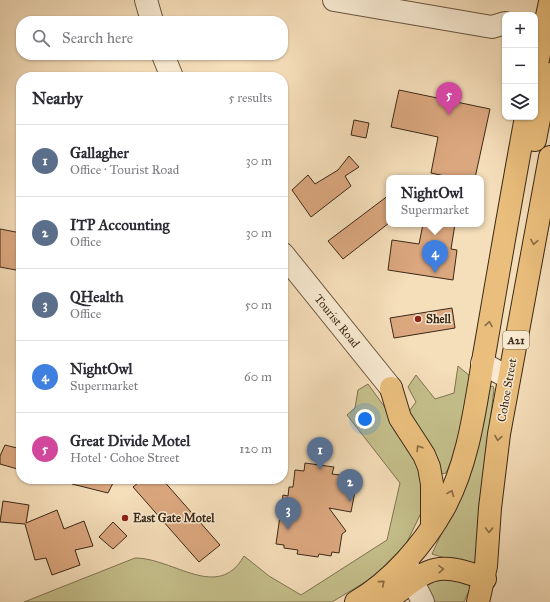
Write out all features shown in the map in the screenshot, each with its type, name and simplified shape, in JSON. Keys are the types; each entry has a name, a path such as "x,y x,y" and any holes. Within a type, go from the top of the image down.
{"highway":[{"path":"496,283 521,219 544,93 539,66 544,12"},
{"name":"A21","path":"356,602 378,586 409,570 444,508 464,455 525,120"},
{"name":"Cohoe Street","path":"479,602 484,579 493,477 509,378 550,157"},
{"path":"391,388 400,418 424,455 429,467 432,484 432,527"},
{"path":"385,602 409,570 445,568 463,571 484,579"}],"street":[{"path":"146,0 151,16"},
{"path":"334,0 501,29"},
{"path":"166,60 170,72"},
{"name":"Tourist Road","path":"288,260 391,388"},
{"path":"482,363 509,378"},
{"path":"409,570 423,602"}],"shaded area":[{"path":"458,366 471,377 462,426 455,450 446,473 441,474 409,415 410,410 416,402 408,387 416,375 435,399 454,393"},
{"path":"368,384 394,420 421,467 422,511 406,544 382,569 367,581 332,602 24,602 135,558 150,560 208,577 221,576 233,569 244,556 269,576 301,595 387,540 400,483 347,415 355,408 358,390"},
{"path":"493,386 494,389 480,503 475,567 432,554 445,526 489,387"},
{"path":"444,579 451,579 471,586 464,602 432,602 424,584"}],"building":[{"path":"399,90 490,109 476,175 440,175 431,173 438,137 391,127"},
{"path":"354,120 369,123 366,138 351,135"},
{"path":"349,156 359,167 345,176 351,186 311,217 292,190 308,175 315,184 338,170"},
{"path":"386,197 386,225 343,259 328,241"},
{"path":"422,227 455,227 451,249 457,250 453,280 388,270 392,240 419,244"},
{"path":"0,229 16,232 16,270 0,267"},
{"path":"452,308 455,328 394,338 390,318"},
{"path":"5,445 16,448 16,469 0,464 0,456"},
{"path":"305,463 334,467 332,474 349,476 348,480 352,481 352,485 356,486 351,512 329,508 346,531 342,534 339,553 332,552 331,556 319,554 318,557 297,554 298,550 284,548 284,545 276,544 283,495 288,496 289,487 293,487 295,470 304,471"},
{"path":"72,484 112,484 108,493"},
{"path":"137,484 166,484 220,545 199,562 133,487"},
{"path":"3,501 29,505 26,523 57,510 64,529 84,521 93,546 75,550 80,565 52,575 46,558 35,560 25,524 0,522"},
{"path":"113,522 127,536 113,549 99,537"}],"place":[{"name":"Great Divide Motel","path":"449,115"},
{"name":"NightOwl","path":"435,273"},
{"name":"Shell","path":"418,319"},
{"name":"Gallagher","path":"320,470"},
{"name":"ITP Accounting","path":"350,502"},
{"name":"East Gate Motel","path":"125,518"},
{"name":"QHealth","path":"288,530"}]}
